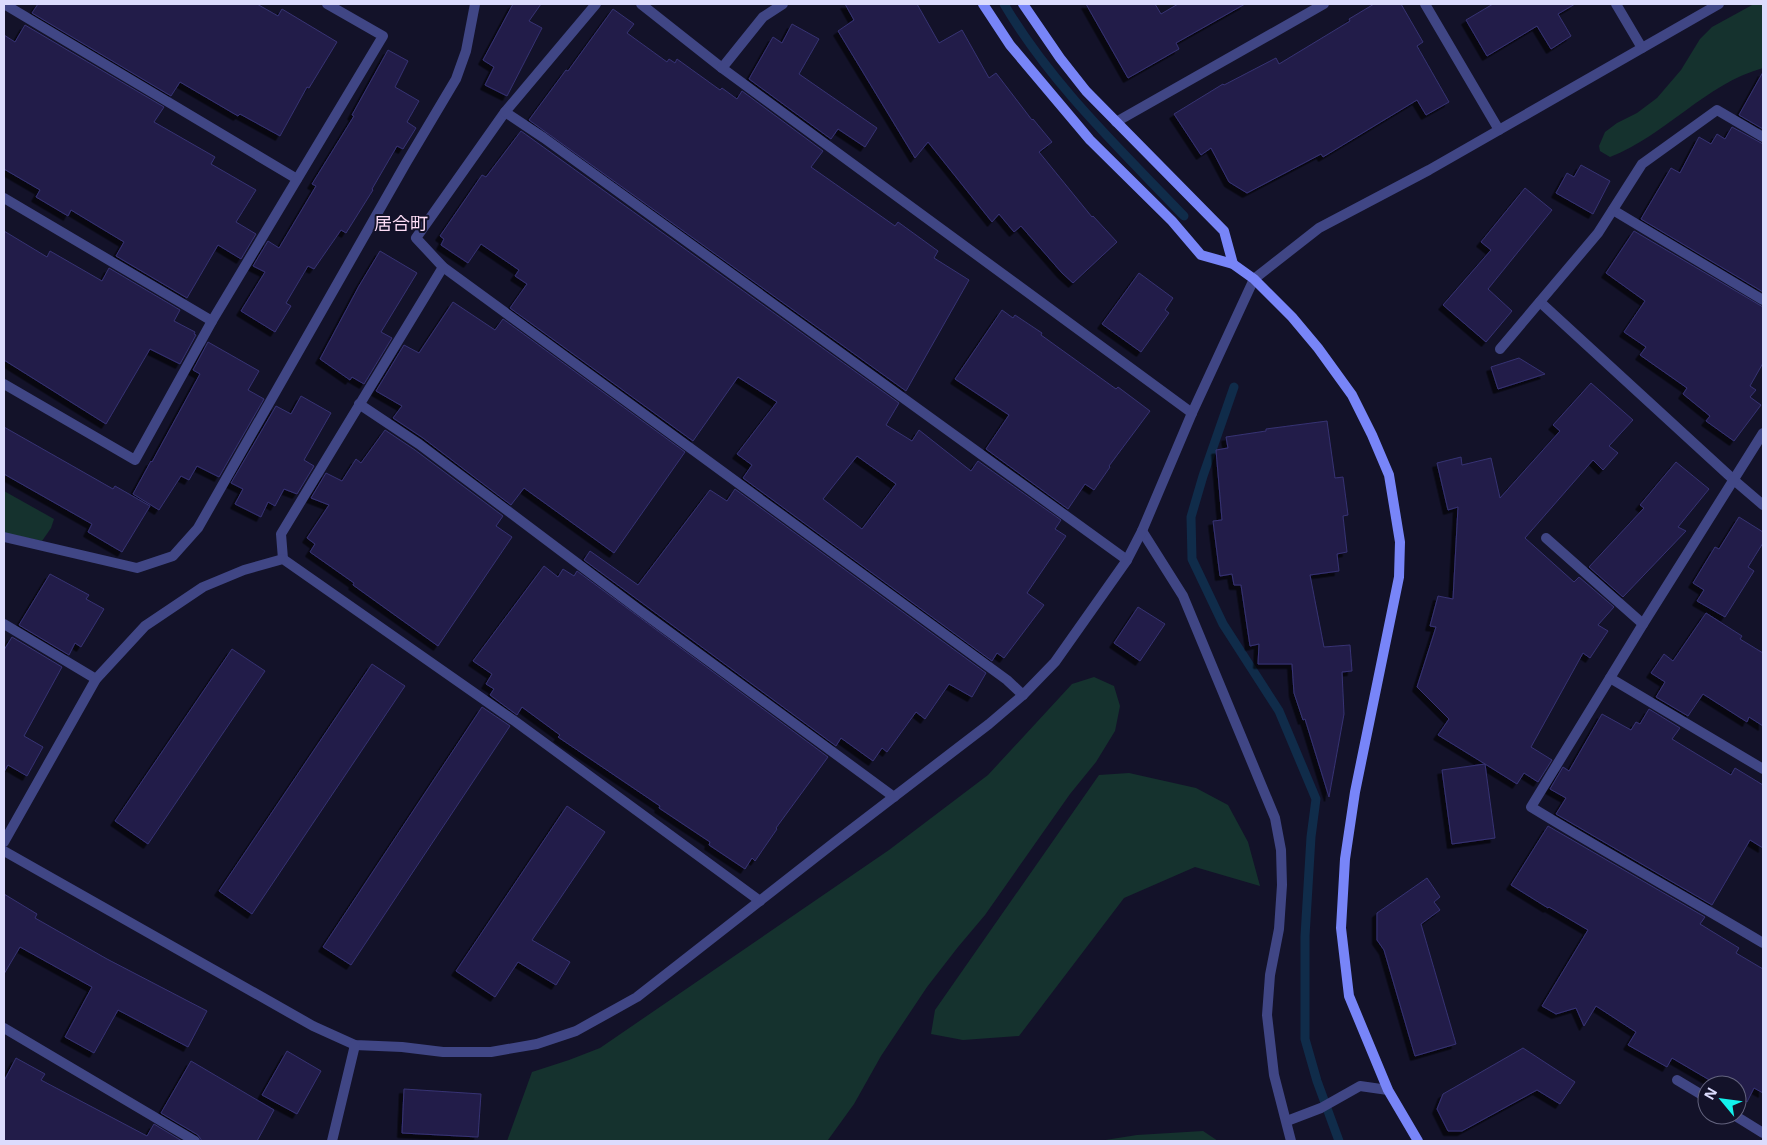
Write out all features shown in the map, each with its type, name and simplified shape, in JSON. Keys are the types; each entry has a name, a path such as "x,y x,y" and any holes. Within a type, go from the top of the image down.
{"street":[{"path":"4,4 297,179"},
{"path":"4,384 135,460 212,321 383,36 327,4"},
{"path":"4,537 137,568 173,556 198,528 406,163 456,79 466,51 475,4"},
{"path":"596,4 505,112 416,238 443,266 1007,680 1023,695"},
{"path":"641,4 722,68 1192,413"},
{"path":"722,68 763,17 783,4"},
{"path":"983,4 1015,51 1090,140 1172,221 1201,255 1233,264 1254,279 1297,323 1352,395 1389,475 1400,542 1399,577 1355,792 1346,859 1341,928 1349,996 1388,1090 1418,1141"},
{"path":"1023,4 1060,58 1086,91 1224,231 1233,264"},
{"path":"1116,122 1324,4"},
{"path":"1425,4 1499,130"},
{"path":"1616,4 1642,48"},
{"path":"4,851 313,1026 355,1045 402,1047 443,1052 491,1052 536,1044 576,1031 637,997 989,724 1023,695 1055,662 1127,560 1142,531 1192,413 1254,279 1318,228 1429,170 1719,4"},
{"path":"1500,349 1598,233 1642,164 1717,110 1763,137"},
{"path":"505,112 568,155 1127,560"},
{"path":"4,198 212,321"},
{"path":"1613,210 1763,300"},
{"path":"443,266 280,534 283,559 516,722 760,901"},
{"path":"1540,302 1763,505"},
{"path":"359,404 419,444 638,610 894,797"},
{"path":"1763,433 1531,807 1597,848 1699,904 1763,943"},
{"path":"1142,531 1183,596 1275,818 1281,850 1282,885 1278,929 1270,975 1267,1015 1274,1076 1291,1141"},
{"path":"1546,538 1643,624"},
{"path":"4,842 96,679 145,626 203,587 244,570 283,559"},
{"path":"4,624 96,679"},
{"path":"1610,678 1763,769"},
{"path":"4,1028 195,1141"},
{"path":"332,1141 355,1045"},
{"path":"1677,1080 1697,1092"},
{"path":"1286,1121 1321,1108 1360,1086 1388,1090"},
{"path":"1747,1123 1763,1133"}],"green space":[{"path":"1754,4 1763,4 1763,68 1722,86 1630,148 1610,157 1600,151 1599,146 1605,132 1617,123 1637,113 1657,98 1681,70 1700,39 1712,27"},
{"path":"4,491 54,519 51,528 42,541 4,533"},
{"path":"1094,677 1114,686 1120,706 1115,731 1096,762 1070,794 985,915 927,987 881,1056 854,1104 828,1140 507,1141 532,1072 600,1048 889,850 988,775 1072,684"},
{"path":"1129,773 1196,788 1228,805 1248,842 1260,886 1195,867 1124,898 1019,1036 963,1040 931,1034 935,1010 1099,775"},
{"path":"1203,1131 1218,1141 1099,1141 1137,1135"}],"building":[{"path":"38,4 257,4 278,16 282,9 337,42 309,88 307,87 280,136 240,114 238,116 180,82 171,96 32,13"},
{"path":"513,4 541,4 529,21 542,28 507,96 485,85 494,67 483,60"},
{"path":"845,4 917,4 939,43 962,30 989,78 996,73 1032,120 1052,142 1039,152 1092,217 1117,242 1073,283 1021,226 1014,232 999,214 992,222 928,142 915,158 838,31 854,20"},
{"path":"1086,4 1155,4 1161,14 1178,4 1245,4 1176,43 1179,49 1128,78"},
{"path":"1374,4 1401,4 1423,42 1417,46 1449,102 1426,115 1417,100 1323,157 1321,154 1247,193 1229,182 1211,148 1201,155 1174,114 1223,84 1276,58 1279,64 1350,21 1349,19"},
{"path":"1493,4 1575,4 1558,14 1571,36 1551,49 1537,26 1487,56 1466,20"},
{"path":"613,9 634,24 627,33 667,62 669,59 675,63 677,59 720,90 722,88 737,99 742,91 823,151 811,167 895,226 898,222 938,251 934,258 969,280 906,391 529,120 566,70 568,71"},
{"path":"792,24 819,39 799,74 877,128 865,147 838,129 831,139 749,79 773,37 782,43"},
{"path":"25,25 164,107 154,122 215,157 211,164 256,190 236,222 256,234 241,259 218,245 187,298 116,256 124,242 71,210 68,216 36,197 40,190 4,169 4,35 15,42"},
{"path":"388,50 408,61 395,87 419,101 407,122 416,128 403,149 397,146 373,190 346,233 341,230 314,269 308,266 286,303 291,306 275,332 241,311 265,272 253,266 268,241 279,248 316,186 312,184 354,116 352,115"},
{"path":"1763,72 1763,129 1739,115"},
{"path":"1732,127 1763,144 1763,292 1641,219 1671,168 1680,173 1699,137 1711,144 1717,134 1725,139"},
{"path":"521,131 899,403 886,425 912,441 919,430 971,471 978,461 1061,520 1055,529 1066,536 1027,593 1044,605 1004,658 997,653 992,661 743,478 752,465 737,454 777,402 738,377 693,441 510,308 527,284 515,276 519,270 481,244 468,263 441,245 444,239 440,236 482,175 486,177","holes":["857,456 896,484 862,529 823,499"]},
{"path":"1581,165 1610,181 1593,214 1556,193 1567,173 1574,177"},
{"path":"1525,188 1552,210 1488,289 1512,311 1486,342 1443,305 1491,250 1481,242"},
{"path":"4,231 47,257 50,251 102,281 109,268 180,310 174,321 195,332 194,334 196,335 180,364 150,349 106,424 4,360"},
{"path":"1634,231 1763,307 1763,363 1750,386 1756,390 1750,397 1761,405 1734,441 1706,421 1710,416 1683,394 1687,388 1640,355 1646,347 1624,332 1645,301 1606,273"},
{"path":"380,251 417,273 381,332 392,338 364,384 352,377 350,380 320,359"},
{"path":"1139,273 1173,298 1165,310 1169,313 1141,352 1102,324"},
{"path":"453,302 495,330 503,319 685,452 614,553 524,488 511,505 423,438 393,418 402,406 376,391 404,345 419,353"},
{"path":"1002,310 1013,318 1015,315 1042,333 1041,335 1150,411 1109,466 1094,490 1085,484 1068,509 986,449 1009,415 955,379"},
{"path":"208,342 259,371 248,390 264,399 219,477 197,466 189,480 181,476 159,510 133,494 200,374 193,370"},
{"path":"1519,358 1545,374 1498,389 1491,367"},
{"path":"1591,383 1633,420 1609,446 1618,453 1603,470 1593,460 1525,538 1574,582 1579,577 1614,607 1598,625 1608,631 1590,658 1583,653 1531,747 1552,760 1538,782 1524,773 1517,784 1438,735 1449,719 1417,687 1436,627 1430,626 1438,596 1453,599 1458,507 1448,510 1437,463 1461,457 1462,465 1491,458 1500,498 1560,431 1553,425"},
{"path":"301,396 331,413 304,460 314,466 297,494 284,489 275,506 268,502 261,517 235,504 243,489 231,483 276,406 291,414"},
{"path":"1327,421 1335,478 1343,477 1348,515 1343,516 1347,552 1337,554 1339,571 1310,575 1324,647 1350,645 1352,671 1342,672 1344,714 1329,797 1305,719 1303,720 1294,693 1292,664 1258,664 1259,644 1250,646 1241,585 1234,585 1232,574 1220,576 1213,521 1222,520 1216,450 1228,448 1226,437 1266,431 1266,429"},
{"path":"4,427 113,489 115,486 150,506 122,552 88,532 92,524 4,474"},
{"path":"385,430 415,450 503,516 496,526 512,537 438,646 310,552 315,544 307,538 329,505 311,498 326,473 342,481 356,459 361,463"},
{"path":"1676,462 1709,489 1678,527 1686,531 1623,597 1589,567 1644,508 1640,505"},
{"path":"735,489 986,673 972,697 949,684 925,719 916,712 887,752 882,748 873,761 841,738 836,746 584,560 590,551 638,585 710,490 727,501"},
{"path":"1739,517 1763,532 1763,543 1748,567 1754,571 1725,617 1697,601 1704,590 1693,583 1715,547 1719,549"},
{"path":"544,566 558,577 563,569 574,576 577,571 828,757 776,828 755,861 752,858 745,869 709,845 710,842 659,808 660,806 558,737 560,735 522,707 517,715 490,695 494,689 486,684 492,674 473,661"},
{"path":"50,574 89,595 86,599 104,609 81,647 75,643 69,655 19,625"},
{"path":"1138,607 1165,624 1140,661 1114,643"},
{"path":"1706,613 1742,636 1740,639 1763,653 1763,726 1749,717 1747,722 1703,694 1688,716 1656,697 1665,682 1651,673 1664,654 1673,661"},
{"path":"12,637 62,667 24,736 43,747 27,776 8,765 4,772 4,650"},
{"path":"232,649 265,671 148,844 115,821"},
{"path":"372,664 405,686 252,914 219,891"},
{"path":"482,707 510,726 351,965 323,947"},
{"path":"1649,709 1680,728 1672,739 1731,775 1735,768 1763,785 1763,848 1750,840 1712,905 1556,814 1566,798 1550,789 1563,767 1569,771 1602,714 1631,730 1636,722 1640,724"},
{"path":"1485,764 1495,838 1452,844 1442,770"},
{"path":"567,806 605,832 532,940 570,962 556,985 518,962 495,997 456,971"},
{"path":"1548,826 1705,917 1700,924 1739,948 1736,953 1763,969 1763,1093 1754,1088 1747,1102 1747,1075 1701,1075 1672,1058 1667,1067 1628,1045 1636,1032 1596,1006 1584,1026 1576,1008 1556,1014 1542,1006 1588,930 1511,885"},
{"path":"1427,878 1440,897 1434,902 1440,910 1421,924 1456,1044 1415,1056 1384,950 1377,940 1377,913"},
{"path":"4,894 37,914 35,918 107,959 207,1011 188,1047 118,1010 94,1053 65,1037 92,987 20,947 4,974"},
{"path":"1523,1048 1575,1082 1560,1104 1537,1090 1462,1131 1448,1131 1437,1109 1443,1094"},
{"path":"287,1051 321,1071 297,1114 262,1095"},
{"path":"16,1058 45,1074 41,1080 147,1136 154,1124 182,1141 4,1141 4,1081"},
{"path":"191,1061 274,1110 257,1141 202,1141 198,1135 161,1113"},
{"path":"404,1089 481,1094 478,1137 402,1133"}],"waterway":[{"path":"1004,4 1043,61 1065,89 1111,141 1184,216"},
{"path":"1234,387 1191,517 1192,559 1223,624 1279,711 1316,799 1311,837 1305,936 1305,1039 1317,1081 1339,1141"}],"district":[{"name":"居合町","path":"401,223"}]}
